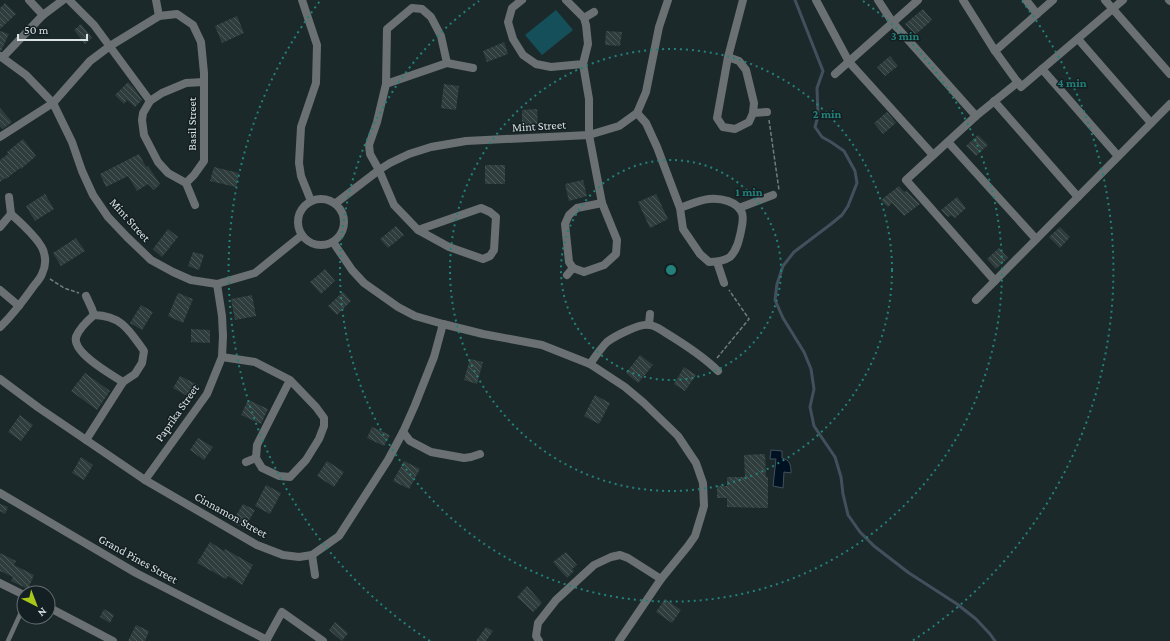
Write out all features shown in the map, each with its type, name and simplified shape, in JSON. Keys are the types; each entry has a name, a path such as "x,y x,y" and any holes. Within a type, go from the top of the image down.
{"street":[{"path":"29,0 43,15"},
{"path":"1,57 43,15 63,0"},
{"path":"69,0 94,25 150,101 143,113 142,120 144,135 147,142 158,162 168,173 186,183 195,205"},
{"path":"0,137 53,103 90,61 110,46 159,16 156,0"},
{"path":"302,0 317,45 316,83 301,127 299,163 301,176 311,201"},
{"path":"522,0 512,8 508,22 512,39 523,55 536,64 544,66 551,67 583,64"},
{"path":"566,0 584,18 586,25 588,44 583,64 589,99 589,135 602,203 617,240 616,254 604,265 584,272 573,268 568,262 565,224 569,215 577,208 602,203"},
{"path":"668,0 659,27 646,92 637,113 646,123 657,147 680,208 683,229 700,254 709,262 717,262 729,257 738,244 742,227 742,214 739,208 729,201 716,199 703,201 680,208"},
{"path":"728,57 738,61 746,70 754,104 753,113 749,122 735,129 723,127 718,118 728,57 743,0"},
{"path":"816,0 849,62 933,155"},
{"path":"878,0 893,23 976,116"},
{"path":"835,74 918,0"},
{"path":"963,0 995,51 1021,87 1123,0"},
{"path":"1026,0 1037,14"},
{"path":"995,51 1052,0"},
{"path":"1105,0 1170,74"},
{"path":"418,230 480,208 490,212 496,217 492,259 483,259 448,247 418,230 394,204 370,154 369,145 378,122 386,84 387,29 412,8 422,9 431,17 441,36 447,64"},
{"path":"584,18 594,12"},
{"name":"Basil Street","path":"159,16 177,14 193,25 201,42 204,73 204,161 186,183"},
{"path":"1078,39 1151,123"},
{"name":"Mint Street","path":"1,57 26,75 53,103 72,142 82,171 93,195 112,222 151,260 191,280 217,284 255,273 302,235"},
{"path":"386,84 447,64 474,68"},
{"path":"1042,69 1118,156"},
{"name":"Basil Street","path":"150,101 162,93 186,82 204,82"},
{"path":"995,281 906,180 976,116 1018,82"},
{"path":"994,101 1078,197"},
{"path":"976,300 1170,104"},
{"path":"753,113 767,112"},
{"name":"Mint Street","path":"336,203 390,163 408,154 431,147 466,141 589,135 619,126 637,113"},
{"path":"948,142 1036,239"},
{"path":"739,208 773,195"},
{"path":"0,327 19,306 42,275 45,265 44,252 35,238 11,214 9,197"},
{"path":"317,198 324,198 336,203 341,208 345,223 343,231 339,237 327,245 313,244 307,240 302,235 298,223 298,216 301,210 305,205 317,198"},
{"path":"0,227 11,214"},
{"path":"333,242 352,270 364,283 398,307 415,316 444,324 483,334 542,345 590,364 625,387 678,436 696,463 703,483 704,506 695,536 661,579 619,641"},
{"path":"717,262 724,283"},
{"path":"567,275 573,268"},
{"name":"Paprika Street","path":"145,480 207,394 222,357 222,316 217,284"},
{"path":"0,290 19,306"},
{"path":"86,296 94,316"},
{"path":"649,324 650,314"},
{"path":"86,440 123,382 135,374 142,363 144,351 126,326 114,319 103,316 94,316 81,329 76,338 77,346 100,367 123,382"},
{"path":"314,575 312,555 339,536 388,460 403,432 434,357 444,324"},
{"path":"590,364 606,343 636,327 649,324 690,348 718,371"},
{"path":"222,357 255,362 290,380 316,407 324,418 324,426 306,460 290,477 279,476 262,468 256,458 257,445 290,380"},
{"name":"Cinnamon Street","path":"0,379 39,408 145,480 257,545 283,555 299,557 312,555"},
{"path":"403,432 410,441 431,452 464,458 480,454"},
{"path":"246,462 256,458"},
{"name":"Grand Pines Street","path":"0,493 136,573 266,640"},
{"path":"539,641 536,636 538,623 556,600 594,565 611,557 620,555 628,558 661,579"},
{"path":"0,583 16,591"},
{"path":"56,612 113,641"},
{"path":"266,640 282,612 323,641"}],"lane":[{"path":"8,641 16,624"}],"path":[{"path":"767,112 780,190 773,195"},
{"path":"42,275 64,288 86,296"},
{"path":"711,364 749,320 724,283"}],"shaded area":[{"path":"556,10 573,30 542,55 525,35"},
{"path":"771,450 782,451 782,458 787,460 790,465 791,473 784,472 783,488 773,486 776,459 770,459"}],"building":[{"path":"5,3 16,14 0,29 0,8"},
{"path":"923,9 932,20 915,35 905,24"},
{"path":"237,16 244,33 222,43 215,26"},
{"path":"81,24 92,38 85,44 74,30"},
{"path":"0,31 9,34 1,51 0,51"},
{"path":"606,31 622,32 620,46 605,45"},
{"path":"504,42 508,54 487,62 483,51"},
{"path":"890,56 898,66 885,76 877,67"},
{"path":"128,82 142,100 135,107 127,100 124,104 115,95"},
{"path":"444,84 459,86 456,110 441,108"},
{"path":"0,108 12,122 3,129 0,126"},
{"path":"537,109 538,127 522,128 522,110"},
{"path":"887,112 896,123 883,134 874,123"},
{"path":"978,135 988,145 976,156 966,146"},
{"path":"23,139 36,156 21,169 20,168 0,182 0,160"},
{"path":"139,154 146,167 148,166 160,184 154,190 148,184 137,191 128,176 106,187 100,174"},
{"path":"485,165 505,165 505,184 485,184"},
{"path":"214,167 239,173 236,187 210,181"},
{"path":"583,180 587,196 569,201 565,184"},
{"path":"899,186 904,192 907,191 920,204 904,216 892,203 888,207 881,200"},
{"path":"45,194 54,209 35,221 26,206"},
{"path":"656,194 668,219 650,228 638,202"},
{"path":"957,197 966,208 955,218 951,215 948,217 941,210"},
{"path":"396,226 404,235 388,248 380,239"},
{"path":"1060,227 1070,237 1060,248 1049,237"},
{"path":"168,229 178,237 162,257 153,249"},
{"path":"76,238 85,251 61,266 53,253"},
{"path":"999,248 1008,258 996,269 987,259"},
{"path":"193,252 204,255 199,270 188,266"},
{"path":"325,269 335,281 321,294 310,282"},
{"path":"343,292 351,301 337,315 328,306"},
{"path":"178,293 193,299 183,323 168,316"},
{"path":"252,295 256,316 235,320 231,299"},
{"path":"141,305 153,312 142,330 130,323"},
{"path":"191,329 210,330 210,343 191,342"},
{"path":"640,355 653,365 638,383 626,373"},
{"path":"470,359 483,362 477,384 464,380"},
{"path":"684,367 696,375 685,391 674,384"},
{"path":"85,373 110,391 97,410 71,391"},
{"path":"180,376 198,385 191,398 173,388"},
{"path":"595,395 610,403 599,424 584,416"},
{"path":"248,400 268,409 261,424 241,415"},
{"path":"20,415 33,425 21,441 8,432"},
{"path":"372,427 390,435 384,446 367,438"},
{"path":"198,438 213,447 204,460 190,450"},
{"path":"765,454 766,477 768,477 768,508 727,507 727,498 717,498 717,486 727,486 727,477 745,477 744,455"},
{"path":"81,457 93,465 84,480 72,473"},
{"path":"327,461 344,472 334,487 317,476"},
{"path":"404,461 420,469 409,489 393,481"},
{"path":"266,485 281,493 270,514 255,506"},
{"path":"0,504 8,507 5,514 0,511"},
{"path":"243,504 255,510 244,529 232,522"},
{"path":"210,542 224,551 225,549 253,565 242,585 228,576 226,579 197,563"},
{"path":"566,552 577,565 572,569 574,571 567,578 553,562"},
{"path":"0,553 16,561 14,565 34,575 30,585 20,585 11,581 13,577 0,571"},
{"path":"527,586 542,603 533,612 517,597"},
{"path":"665,599 681,610 672,623 656,612"},
{"path":"104,609 114,615 110,623 100,617"},
{"path":"335,622 348,633 342,641 329,630"},
{"path":"136,625 149,631 145,641 128,641"},
{"path":"486,627 493,631 486,641 476,641"}],"waterway":[{"path":"795,0 823,71 817,88 818,116 815,127 822,137 844,151 855,171 857,183 848,206 842,215 794,252 783,266 777,284 775,300 783,318 804,352 811,369 814,389 810,407 814,426 835,457 841,477 848,515 860,532 874,546 909,573 957,604 976,619 995,641"}]}
